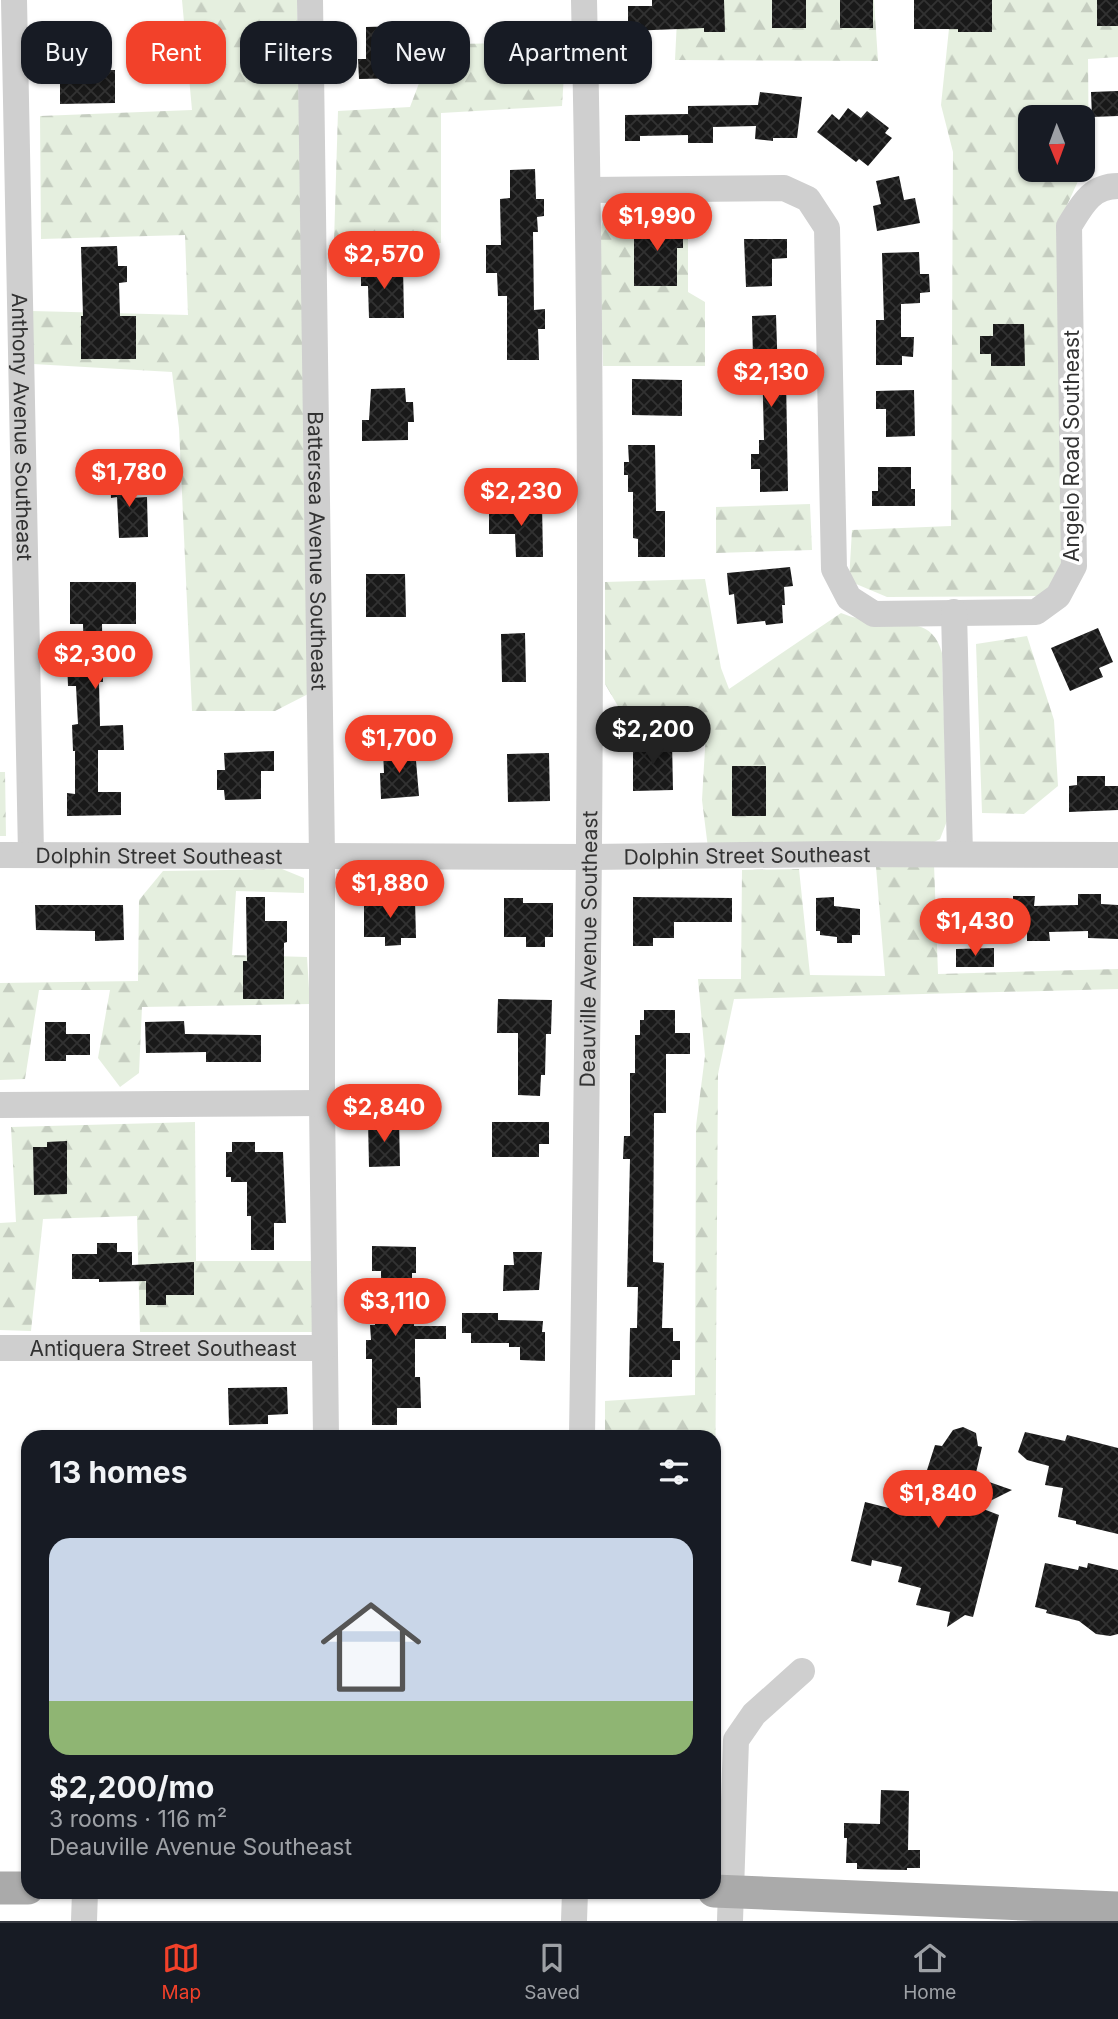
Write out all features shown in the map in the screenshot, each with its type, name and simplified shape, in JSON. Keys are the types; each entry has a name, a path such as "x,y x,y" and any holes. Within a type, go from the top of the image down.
{"main road":[{"path":"0,1888 21,1888"},
{"path":"725,1901 1118,1908"}],"street":[{"name":"Anthony Avenue Southeast","path":"14,0 30,854"},
{"name":"Battersea Avenue Southeast","path":"310,0 322,857 326,1430"},
{"name":"Deauville Avenue Southeast","path":"582,1430 591,858 589,190 584,0"},
{"name":"Angelo Road Southeast","path":"589,190 784,188 808,200 827,228 834,569 849,598 874,614 1036,612 1058,596 1074,566 1069,226 1088,195 1107,186 1118,186"},
{"path":"954,612 960,854"},
{"name":"Dolphin Street Southeast","path":"0,855 591,858 1118,855"},
{"path":"0,1105 322,1103"},
{"name":"Antiquera Street Southeast","path":"0,1348 324,1348"},
{"path":"725,1901 736,1740 754,1714 802,1671"},
{"path":"84,1921 85,1899"},
{"path":"574,1921 575,1899"}],"green space":[{"path":"182,0 297,0 297,21 240,21 240,84 299,84 310,693 275,711 192,711 179,428 172,372 33,364 32,311 188,315 185,235 41,239 40,116 192,110 190,84 226,84 226,21 184,21"},
{"path":"678,0 874,0 878,61 675,60"},
{"path":"952,0 1118,0 1118,57 1088,59 1088,105 1018,105 1018,182 1078,182 1062,216 1067,553 1049,592 1037,596 887,597 849,581 852,530 951,526 953,152 941,105"},
{"path":"484,43 484,84 563,84 562,106 441,113 441,243 334,242 338,111 410,107 419,84 470,84 470,44"},
{"path":"688,201 688,292 705,302 705,366 603,366 599,233 608,206"},
{"path":"810,504 812,550 716,553 716,507"},
{"path":"705,579 721,668 729,689 841,613 869,621 918,626 932,634 942,653 947,821 940,839 926,846 708,848 702,800 706,731 632,730 605,684 605,582"},
{"path":"1027,636 1054,720 1058,786 1024,814 982,813 976,644"},
{"path":"0,772 5,772 6,836 0,836"},
{"path":"934,864 938,974 1118,969 1118,989 734,999 718,1074 716,1430 605,1430 605,1401 695,1395 696,1126 705,1056 698,979 741,979 742,870 799,869 810,975 885,976 876,867"},
{"path":"282,869 304,878 304,893 236,891 232,955 307,957 310,1004 142,1007 139,1073 120,1087 98,1058 110,990 39,990 25,1079 0,1080 0,983 138,981 139,900 163,871"},
{"path":"195,1122 196,1261 314,1261 313,1332 140,1332 137,1216 43,1219 31,1331 0,1330 0,1223 16,1222 11,1127"}],"building":[{"path":"652,0 724,0 725,32 704,32 704,28 652,30 652,21 628,21 628,6 652,6"},
{"path":"772,0 806,0 806,28 772,28"},
{"path":"840,0 873,0 873,28 840,28"},
{"path":"914,0 992,0 992,32 914,29"},
{"path":"1097,0 1118,0 1118,26 1097,26"},
{"path":"366,27 371,27 371,79 359,79 358,59 366,59"},
{"path":"112,70 115,70 115,103 60,104 60,84 112,84"},
{"path":"1118,91 1118,116 1096,117 1096,105 1092,105 1091,92"},
{"path":"760,92 802,97 797,138 773,138 773,141 755,139 756,126 713,127 713,143 688,143 688,135 640,136 640,141 625,141 625,115 688,114 688,106 758,105"},
{"path":"848,108 861,118 867,111 889,128 885,133 892,138 868,166 859,159 856,162 817,132 832,114 839,120"},
{"path":"535,169 536,199 544,199 544,216 537,217 538,232 533,232 534,310 545,309 545,329 538,329 539,360 507,360 507,296 498,296 497,273 486,273 486,245 501,245 500,199 510,198 510,170"},
{"path":"899,176 904,200 915,198 920,223 877,231 873,206 881,204 876,181"},
{"path":"683,222 683,248 677,248 677,286 634,286 634,223"},
{"path":"744,239 787,239 787,258 772,259 772,286 746,287"},
{"path":"117,246 118,266 127,266 127,282 119,283 120,316 136,316 136,359 81,359 81,247"},
{"path":"919,252 920,274 929,274 930,292 920,293 920,303 901,304 901,337 914,337 913,357 902,356 902,365 876,365 876,320 884,320 882,253"},
{"path":"361,266 403,266 404,318 369,318 368,286 361,286"},
{"path":"776,315 778,378 786,378 788,491 760,492 760,469 751,469 751,454 759,454 759,440 764,440 762,358 753,358 752,316"},
{"path":"993,324 1024,324 1025,366 991,366 991,354 980,354 980,336 993,336"},
{"path":"632,379 682,380 682,416 632,415"},
{"path":"405,388 406,402 413,402 414,422 408,422 408,440 362,441 362,420 369,420 371,389"},
{"path":"914,390 915,436 886,437 886,409 876,409 876,391"},
{"path":"628,445 655,445 656,511 665,511 665,557 638,557 638,539 633,538 633,492 628,492 628,475 624,475 624,462 629,462"},
{"path":"878,467 911,467 911,489 915,489 915,506 872,506 872,491 878,491"},
{"path":"130,474 131,498 147,497 148,537 119,538 117,497 111,498 110,475"},
{"path":"512,504 542,504 543,557 516,557 515,534 489,534 489,512 512,512"},
{"path":"790,567 793,586 784,587 783,623 766,625 765,621 737,624 734,594 729,595 727,573"},
{"path":"366,574 405,574 406,617 366,617"},
{"path":"70,582 136,582 136,624 102,624 103,682 99,682 100,726 123,725 124,750 98,750 98,792 121,792 121,815 67,816 67,793 75,794 72,725 78,724 76,686 68,686 67,661 84,661 83,624 70,624"},
{"path":"1098,628 1113,662 1099,668 1103,677 1070,691 1051,648"},
{"path":"525,633 526,682 502,682 501,634"},
{"path":"633,741 672,741 673,790 633,791"},
{"path":"415,749 419,796 381,799 383,751"},
{"path":"274,751 274,771 261,771 261,799 225,800 224,790 217,790 217,770 225,770 224,753"},
{"path":"549,753 550,801 508,802 507,754"},
{"path":"732,766 766,766 766,816 732,816"},
{"path":"1077,776 1105,776 1105,786 1118,786 1118,810 1069,812 1069,786 1077,785"},
{"path":"1078,894 1101,894 1101,904 1118,905 1118,939 1088,938 1088,931 1049,932 1050,941 1027,941 1027,932 1005,932 1005,916 1013,916 1013,896 1035,896 1034,906 1078,905"},
{"path":"246,897 265,897 265,921 287,921 287,942 284,943 284,999 243,999 243,961 247,961"},
{"path":"633,897 732,898 732,922 674,922 674,938 653,938 653,946 633,946"},
{"path":"834,897 834,906 860,909 860,935 852,935 852,943 837,943 837,937 820,935 820,931 816,931 816,898"},
{"path":"504,898 523,898 523,903 553,903 553,937 545,937 545,947 526,947 526,937 504,937"},
{"path":"415,900 416,938 401,938 401,945 385,946 385,937 364,937 364,902"},
{"path":"35,905 123,905 124,940 95,941 95,931 36,930"},
{"path":"994,948 994,967 956,967 956,949"},
{"path":"498,999 552,1000 551,1034 546,1034 545,1075 541,1075 540,1096 518,1095 518,1033 497,1033"},
{"path":"644,1010 675,1010 675,1033 690,1033 690,1054 666,1054 666,1113 654,1113 653,1262 664,1263 662,1328 673,1328 673,1341 680,1341 680,1360 672,1360 672,1377 629,1377 630,1328 637,1328 638,1287 627,1287 630,1159 623,1159 624,1136 630,1136 630,1073 635,1073 635,1035 640,1035 640,1020 644,1020"},
{"path":"184,1021 185,1034 261,1035 261,1062 206,1062 206,1052 146,1053 145,1022"},
{"path":"45,1022 66,1022 66,1034 90,1034 90,1055 66,1055 66,1061 45,1061"},
{"path":"399,1120 400,1166 369,1167 368,1121"},
{"path":"492,1122 549,1122 549,1144 539,1144 539,1157 492,1157"},
{"path":"67,1141 67,1194 34,1195 33,1147 47,1147 47,1142"},
{"path":"232,1142 255,1142 255,1152 283,1152 286,1223 274,1223 274,1250 251,1250 247,1182 231,1182 231,1177 226,1177 226,1152 232,1152"},
{"path":"97,1243 117,1243 117,1252 132,1252 132,1265 194,1262 194,1295 166,1295 166,1305 146,1305 146,1281 99,1282 99,1279 72,1279 72,1254 97,1254"},
{"path":"372,1246 416,1247 416,1273 412,1273 412,1287 402,1287 402,1317 414,1317 414,1326 446,1326 446,1339 415,1339 415,1377 420,1377 421,1408 397,1408 397,1425 372,1425 372,1359 366,1359 366,1340 371,1340 370,1325 375,1325 375,1317 381,1317 381,1271 372,1271"},
{"path":"513,1252 542,1252 539,1290 503,1291 504,1265 514,1265"},
{"path":"462,1313 498,1313 498,1320 543,1321 545,1361 520,1360 520,1347 509,1347 509,1343 471,1343 471,1333 462,1333"},
{"path":"287,1387 288,1414 268,1415 268,1424 229,1425 228,1388"},
{"path":"963,1427 976,1433 978,1446 982,1447 975,1477 1012,1490 978,1507 999,1515 973,1617 965,1615 947,1627 950,1612 916,1605 921,1588 898,1582 902,1567 872,1560 871,1566 851,1561 865,1502 913,1514 935,1445 942,1446 953,1430"},
{"path":"1025,1432 1065,1441 1067,1435 1118,1448 1118,1534 1058,1517 1063,1488 1045,1485 1049,1466 1027,1460 1018,1452"},
{"path":"1045,1563 1078,1570 1079,1566 1087,1568 1088,1563 1118,1570 1118,1634 1096,1634 1079,1621 1046,1613 1047,1610 1035,1607"},
{"path":"881,1790 909,1791 908,1850 920,1850 920,1868 857,1869 857,1863 846,1863 847,1838 844,1838 844,1823 880,1824"}]}
